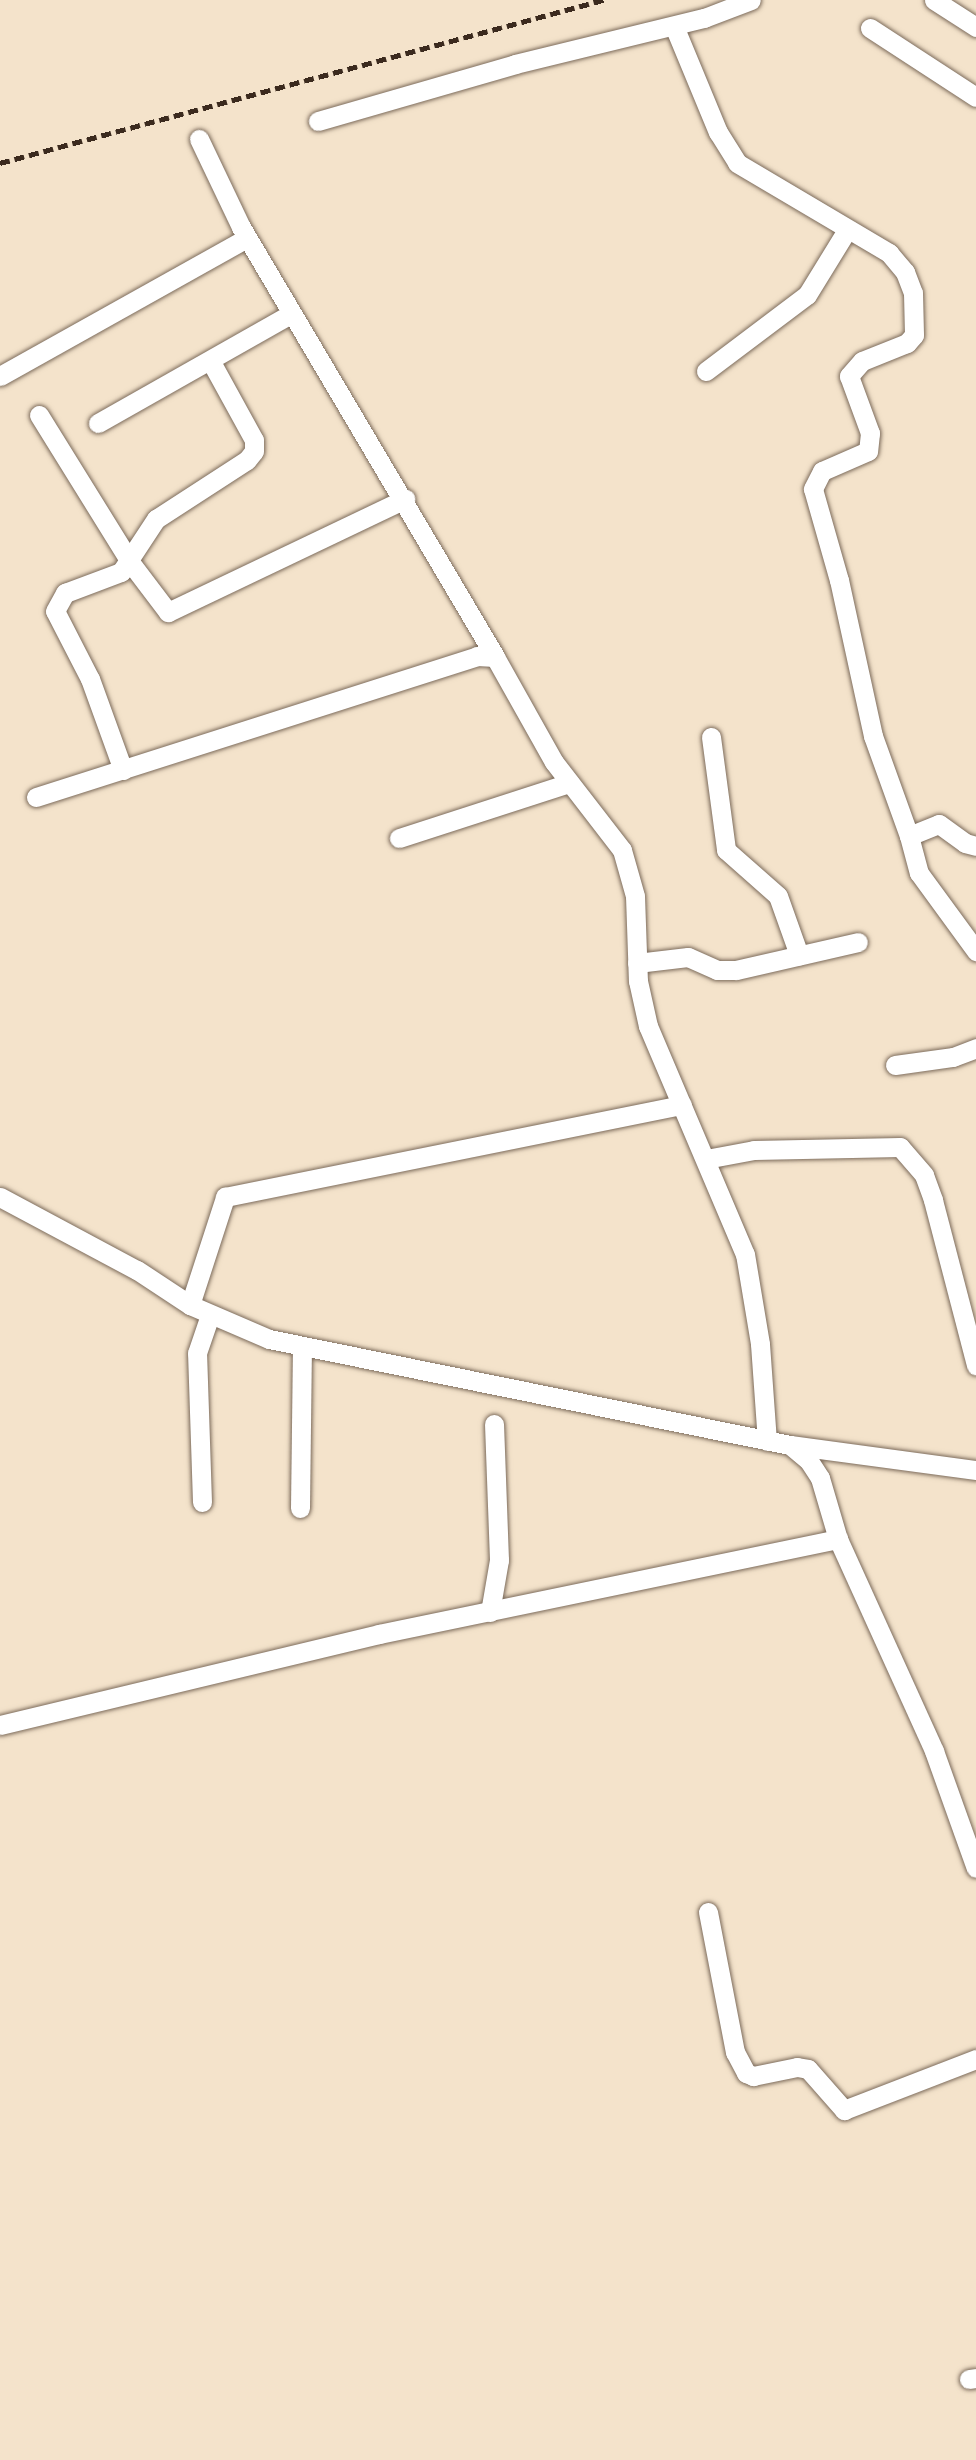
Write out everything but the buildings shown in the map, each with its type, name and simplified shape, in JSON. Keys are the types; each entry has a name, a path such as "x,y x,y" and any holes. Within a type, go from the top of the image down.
{"street":[{"path":"318,121 515,64 674,26 751,0"},
{"path":"934,0 976,27"},
{"path":"674,26 718,132 737,163 898,262 913,293 917,320 907,343 853,368 850,386 872,443 861,457 822,471 813,489 839,580 873,736 909,836 919,873 976,951"},
{"path":"870,28 976,97"},
{"path":"200,139 247,238 405,499 569,783 622,850 635,896 638,963 648,1026 734,1221 754,1295 767,1441"},
{"path":"706,371 807,295 847,229"},
{"path":"0,376 247,238"},
{"path":"98,423 291,314"},
{"path":"123,770 90,679 55,611 65,593 106,580 131,562 156,519 247,460 254,451 254,440 211,360"},
{"path":"39,415 161,607 173,612 405,499"},
{"path":"36,797 477,656 495,657"},
{"path":"711,737 726,850 778,896 799,955"},
{"path":"399,838 569,783"},
{"path":"909,836 939,824 965,843 976,846"},
{"path":"638,963 688,957 724,971 858,942"},
{"path":"895,1065 953,1058 976,1048"},
{"path":"190,1305 225,1197 682,1105"},
{"path":"706,1158 754,1150 900,1147 924,1175 933,1200 976,1365"},
{"path":"0,1197 137,1270 190,1305 269,1339 767,1441 976,1470"},
{"path":"202,1503 197,1353 209,1315"},
{"path":"300,1508 302,1346"},
{"path":"490,1612 499,1560 494,1424"},
{"path":"790,1445 820,1478 838,1539 934,1751 976,1868"},
{"path":"0,1725 490,1612 838,1539"},
{"path":"708,1912 735,2052 746,2073 808,2069 844,2110 976,2059"}],"railway":[{"path":"0,163 603,0"}]}
